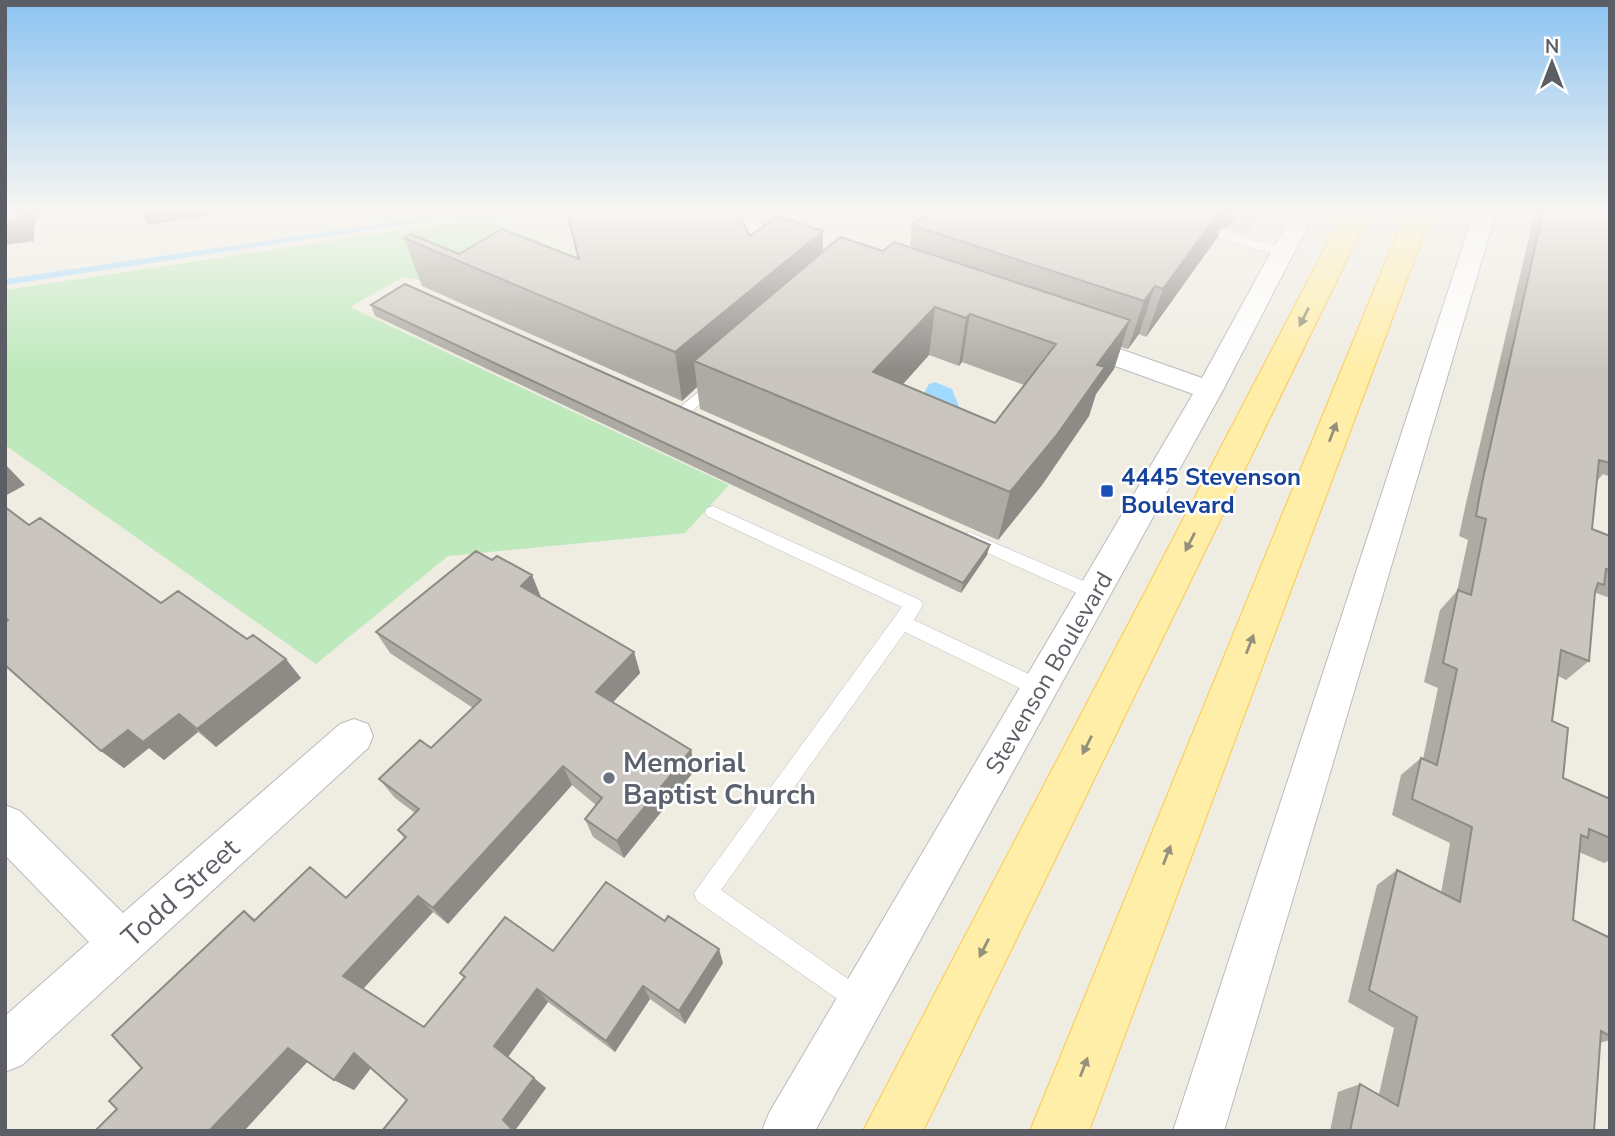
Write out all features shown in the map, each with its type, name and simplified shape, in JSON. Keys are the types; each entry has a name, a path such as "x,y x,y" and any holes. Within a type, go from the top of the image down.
{"main road":[{"path":"892,1131 1330,265"},
{"path":"1059,1131 1398,265"}],"street":[{"name":"Stevenson Boulevard","path":"787,1131 1041,689 1209,390 1275,265"},
{"path":"1198,1131 1468,265"},
{"path":"1056,336 1209,390"},
{"name":"Todd Street","path":"5,1048 354,736"},
{"path":"5,825 122,944"}],"lane":[{"path":"684,411 723,377"},
{"path":"713,512 914,605 705,892 859,1002"},
{"path":"957,533 1094,593"},
{"path":"901,622 1041,689"}],"green space":[{"path":"171,265 546,265 459,288 403,277 350,307 729,485 685,533 448,556 316,664 5,445 5,290"}],"water":[{"path":"935,382 952,389 960,409 932,411 925,391 929,384"}],"building":[{"path":"468,265 781,265 675,352"},
{"path":"807,265 964,265 1130,320 1097,365 1105,367 1056,436 1010,492 694,361","holes":["935,307 966,318 970,314 1056,344 995,423 873,372"]},
{"path":"1034,265 1180,265 1163,289 1155,286 1144,301"},
{"path":"1531,265 1610,265 1610,463 1599,460 1592,529 1610,536 1610,570 1606,569 1604,585 1598,583 1595,592 1589,661 1561,650 1552,721 1568,728 1563,778 1610,799 1610,838 1589,829 1588,838 1581,835 1573,920 1610,938 1610,1036 1601,1031 1594,1131 1350,1131 1360,1084 1398,1106 1417,1017 1369,990 1397,870 1460,902 1472,827 1412,799 1421,758 1437,765 1457,669 1443,663 1458,590 1471,595 1486,519 1476,516"},
{"path":"405,284 990,545 963,583 371,305"},
{"path":"5,507 29,525 40,518 161,603 178,591 247,639 253,635 286,659 197,729 179,714 143,742 128,730 101,751 5,665 5,622 8,620 5,617"},
{"path":"476,551 492,560 497,556 532,575 521,586 634,652 596,692 691,750 617,841 585,819 602,798 563,766 433,908 418,896 343,976 424,1027 465,977 460,973 505,917 553,951 606,882 665,921 668,916 719,949 679,1011 643,986 606,1041 537,989 494,1046 534,1078 503,1120 511,1131 382,1131 407,1100 354,1053 334,1080 288,1048 209,1131 95,1131 117,1109 109,1101 142,1068 112,1035 244,911 254,921 310,867 346,898 406,837 398,830 419,809 379,779 420,740 431,748 481,700 376,632"}],"waterway":[{"path":"5,282 119,265"}],"place":[{"name":"4445 Stevenson Boulevard","path":"1107,491"},
{"name":"Memorial Baptist Church","path":"609,778"}]}
